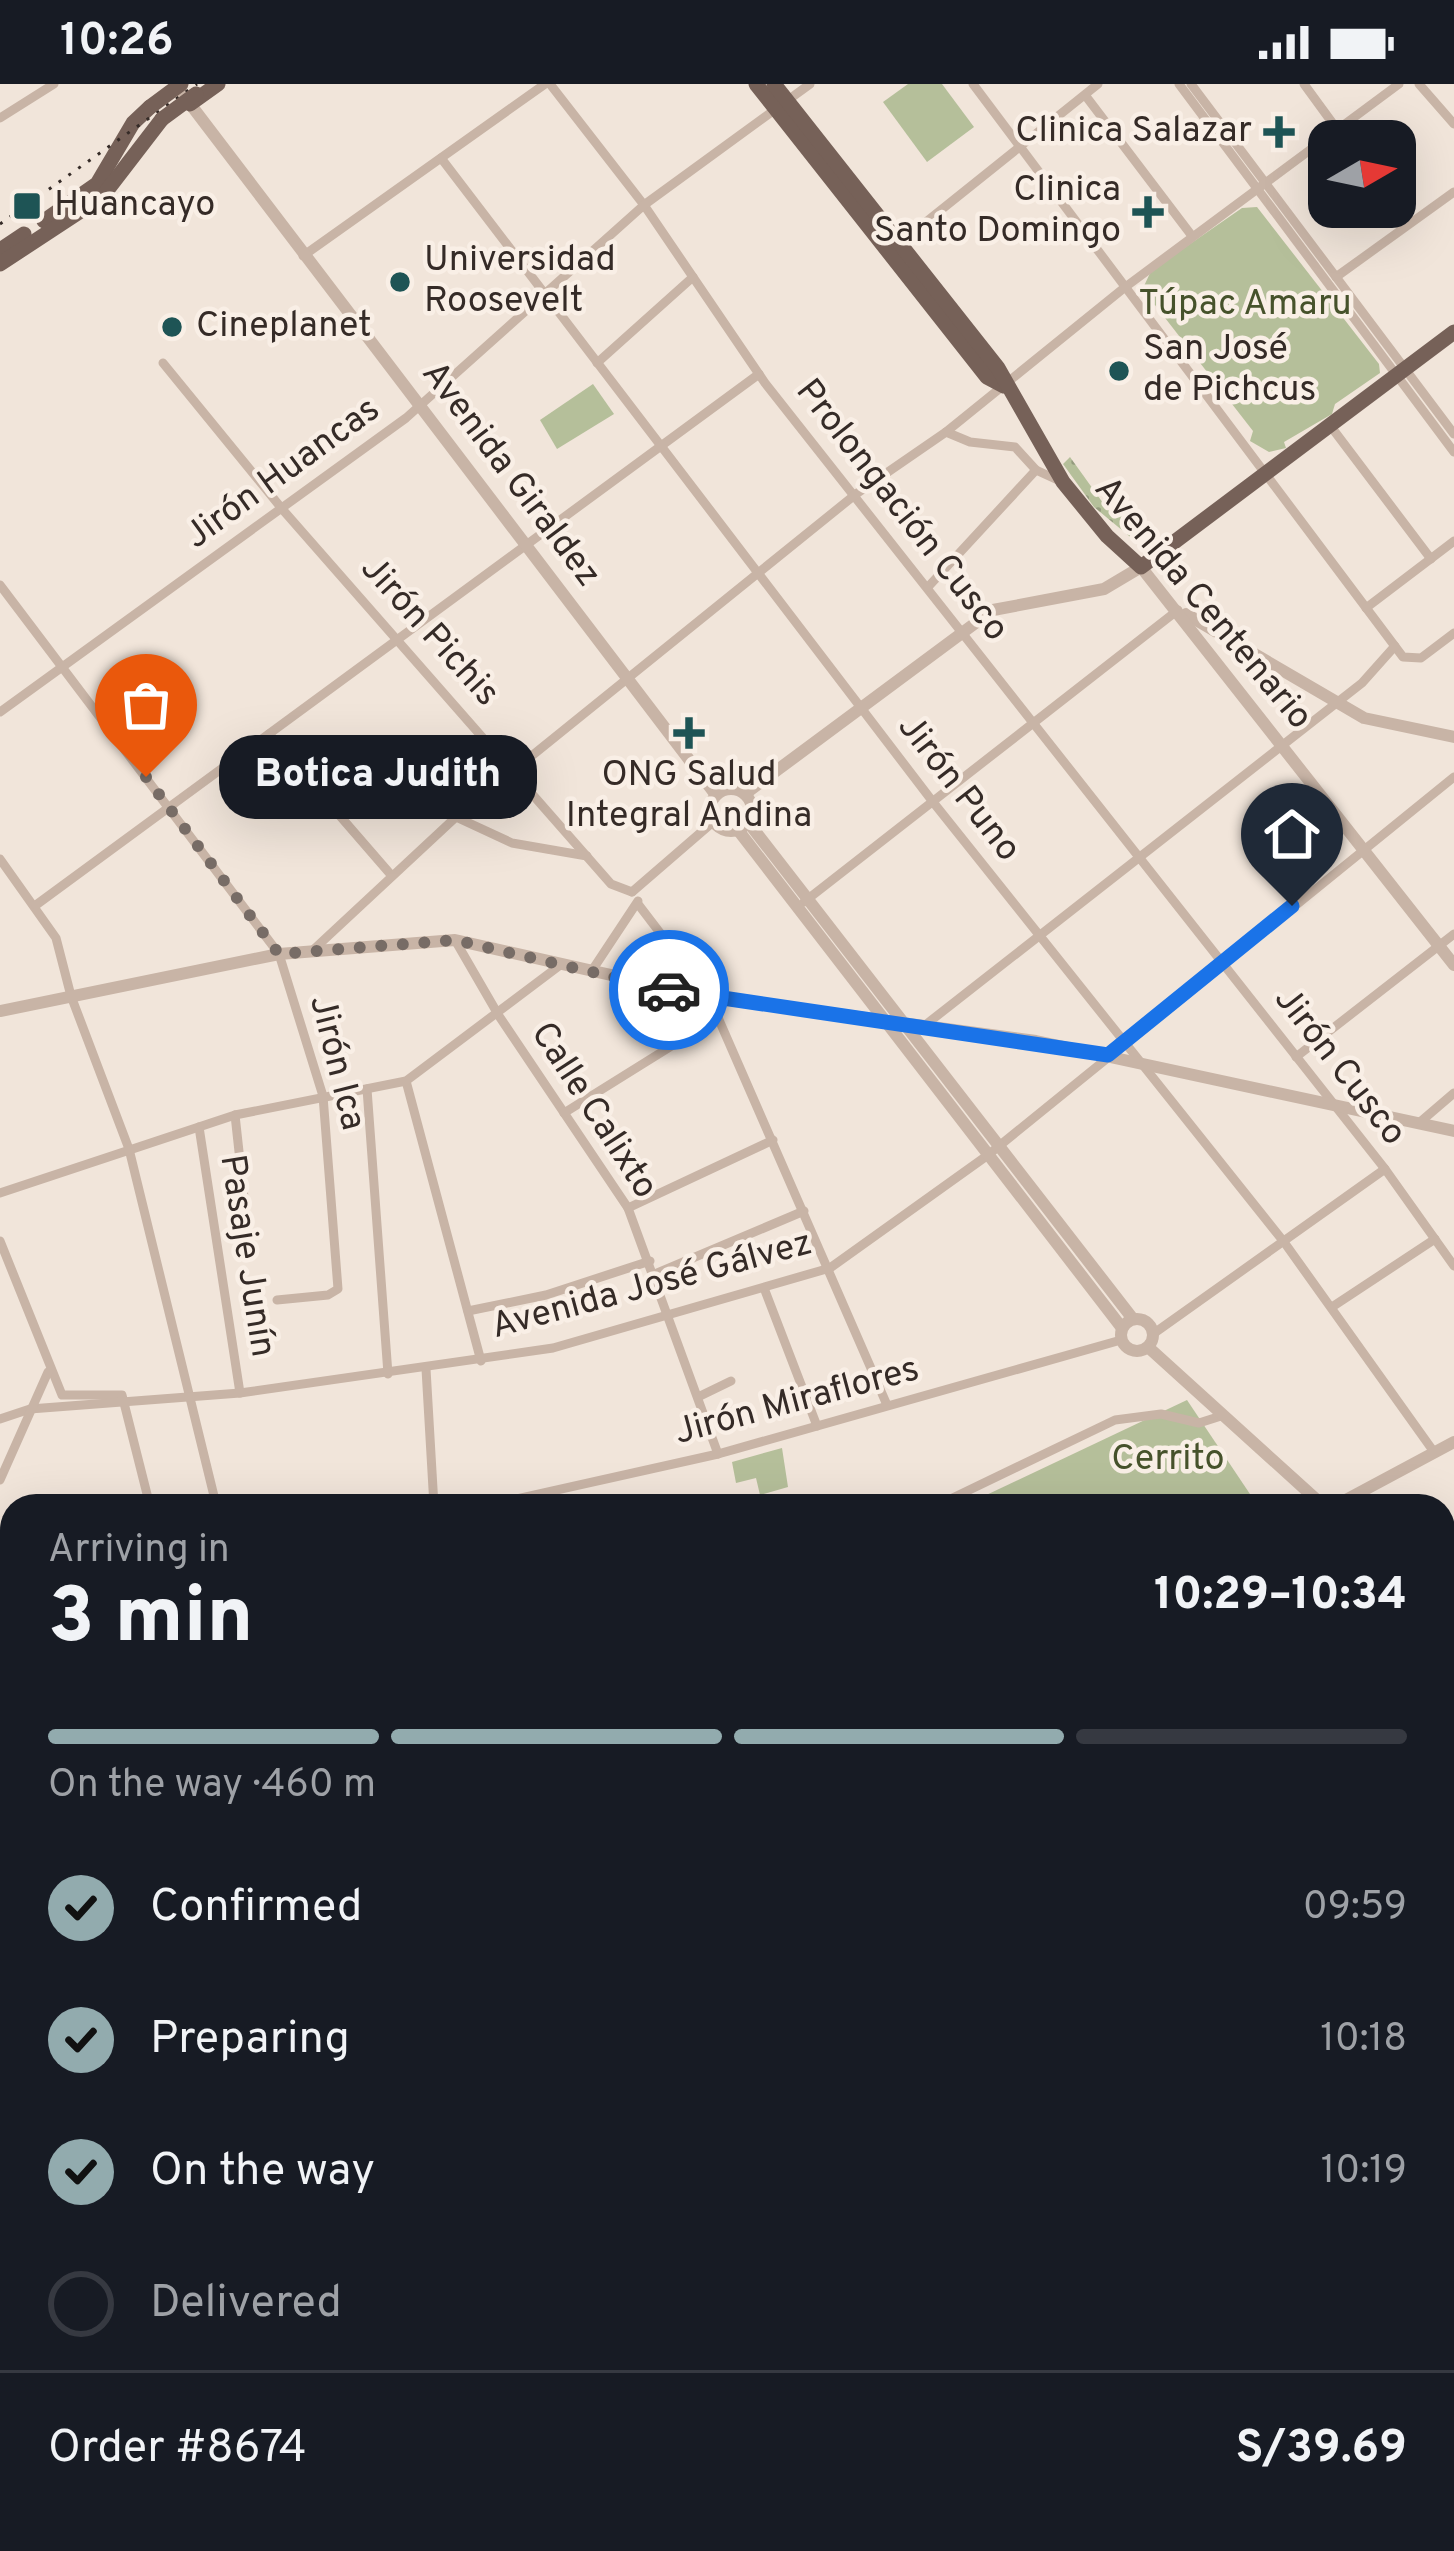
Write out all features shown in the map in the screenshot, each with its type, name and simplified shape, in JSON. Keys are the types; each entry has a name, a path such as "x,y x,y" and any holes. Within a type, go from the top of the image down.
{"main road":[{"path":"0,250 97,184 134,123 178,84"},
{"path":"190,104 214,84"},
{"path":"0,264 102,196 156,124 214,84"},
{"name":"Avenida Centenario","path":"757,84 782,106 894,248 998,368 1004,386 1044,443 1064,482 1107,536 1141,567"},
{"name":"Avenida Centenario","path":"773,84 782,106"},
{"path":"1141,567 1454,332"}],"street":[{"path":"0,101 4,115 55,84"},
{"name":"Avenida Giraldez","path":"178,84 303,256 713,792"},
{"path":"303,256 547,84"},
{"name":"Prolongación Cusco","path":"547,84 644,205 759,374 1222,962"},
{"name":"Jirón Huancas","path":"0,712 420,406 644,205 810,84"},
{"path":"973,84 1395,646 1415,660 1454,633"},
{"path":"894,248 1098,84"},
{"path":"1179,84 1332,280 1454,452"},
{"path":"1191,84 1263,190"},
{"path":"1304,84 1330,120"},
{"path":"1354,120 1399,84"},
{"path":"1419,84 1454,124"},
{"path":"1084,94 1192,236"},
{"path":"312,951 456,817 628,676 1124,288 1308,156"},
{"name":"Jirón Puno","path":"441,158 933,802 1284,1242 1434,1452"},
{"path":"1332,280 1454,192"},
{"path":"597,363 693,278"},
{"name":"Jirón Pichis","path":"163,363 283,510 587,856 616,888 632,892"},
{"path":"1399,372 1454,434"},
{"path":"36,905 759,374"},
{"path":"1329,424 1431,559"},
{"path":"946,431 970,442 1016,447 1036,470 1064,482"},
{"path":"928,587 1036,470"},
{"path":"1366,608 1454,541"},
{"path":"745,794 993,610 1097,591 1141,567"},
{"name":"Avenida Centenario","path":"1141,567 1454,965"},
{"name":"Jirón Ica","path":"0,585 279,954 322,1096 338,1289 328,1295 277,1300"},
{"path":"803,903 1178,610 1364,718 1454,737"},
{"path":"922,1028 1282,747 1395,646"},
{"path":"269,734 392,876"},
{"name":"Avenida José Gálvez","path":"0,1419 30,1408 240,1394 481,1361 668,1318 830,1268 992,1150 1454,778"},
{"path":"713,792 745,794 752,808 743,826 724,830 713,822 713,792"},
{"path":"456,817 512,843 587,856"},
{"path":"713,822 632,892 709,997 887,1405"},
{"path":"743,826 1126,1329 1131,1351 1385,1169"},
{"path":"1,863 56,938 70,996 130,1149 168,1289 213,1494"},
{"path":"590,974 638,904"},
{"path":"1296,1057 1454,934"},
{"path":"0,1011 279,954 455,940 590,974 709,997 1108,1055 1454,1131"},
{"name":"Calle Calixto","path":"455,940 499,1016 628,1208 718,1454"},
{"name":"Jirón Cusco","path":"1222,962 1385,1169 1454,1266"},
{"path":"0,1193 235,1115 406,1081 499,1016 559,966"},
{"path":"564,1113 718,1017"},
{"path":"406,1081 481,1361"},
{"path":"367,1089 388,1374"},
{"path":"1419,1123 1454,1093"},
{"path":"235,1115 248,1234"},
{"name":"Pasaje Junín","path":"199,1127 240,1394"},
{"path":"628,1208 773,1140"},
{"path":"655,1274 804,1210"},
{"path":"1332,1307 1435,1239"},
{"path":"0,1241 48,1372 65,1397 122,1395 147,1494"},
{"path":"468,1310 545,1295 650,1261"},
{"path":"764,1288 817,1426"},
{"path":"1126,1329 1146,1322 1150,1341 1221,1416 1308,1494"},
{"name":"Jirón Miraflores","path":"539,1494 718,1454 1126,1329"},
{"path":"426,1369 433,1494"},
{"path":"0,1480 48,1372"},
{"path":"698,1396 731,1381"},
{"path":"961,1494 1114,1420 1161,1414 1199,1424 1221,1416"},
{"path":"1357,1494 1454,1442"}],"green space":[{"path":"908,84 942,84 974,127 927,162 883,102"},
{"name":"Túpac Amaru","path":"1257,207 1379,364 1380,373 1335,404 1332,414 1284,442 1286,448 1269,452 1250,441 1253,431 1155,305 1149,308 1144,286 1151,271 1242,208"},
{"path":"593,384 614,414 557,449 540,420"},
{"path":"1070,457 1103,503 1110,499 1157,534 1140,545 1094,507 1063,464"},
{"name":"Cerrito","path":"1187,1400 1250,1494 988,1494"},
{"path":"782,1448 788,1487 760,1494 756,1478 736,1483 732,1462"}],"railway":[{"path":"0,224 197,84"}],"way so far":[{"path":"146,777 279,954 455,940 669,990"}],"place":[{"name":"Clinica Salazar","path":"1279,132"},
{"name":"Huancayo","path":"27,206"},
{"name":"Clinica Santo Domingo","path":"1148,212"},
{"name":"Universidad Roosevelt","path":"400,282"},
{"name":"Cineplanet","path":"172,327"},
{"name":"San José de Pichcus","path":"1119,371"},
{"name":"ONG Salud Integral Andina","path":"689,733"},
{"name":"Botica Judith","path":"146,777"}],"route":[{"path":"669,990 1108,1055 1292,906"}]}
